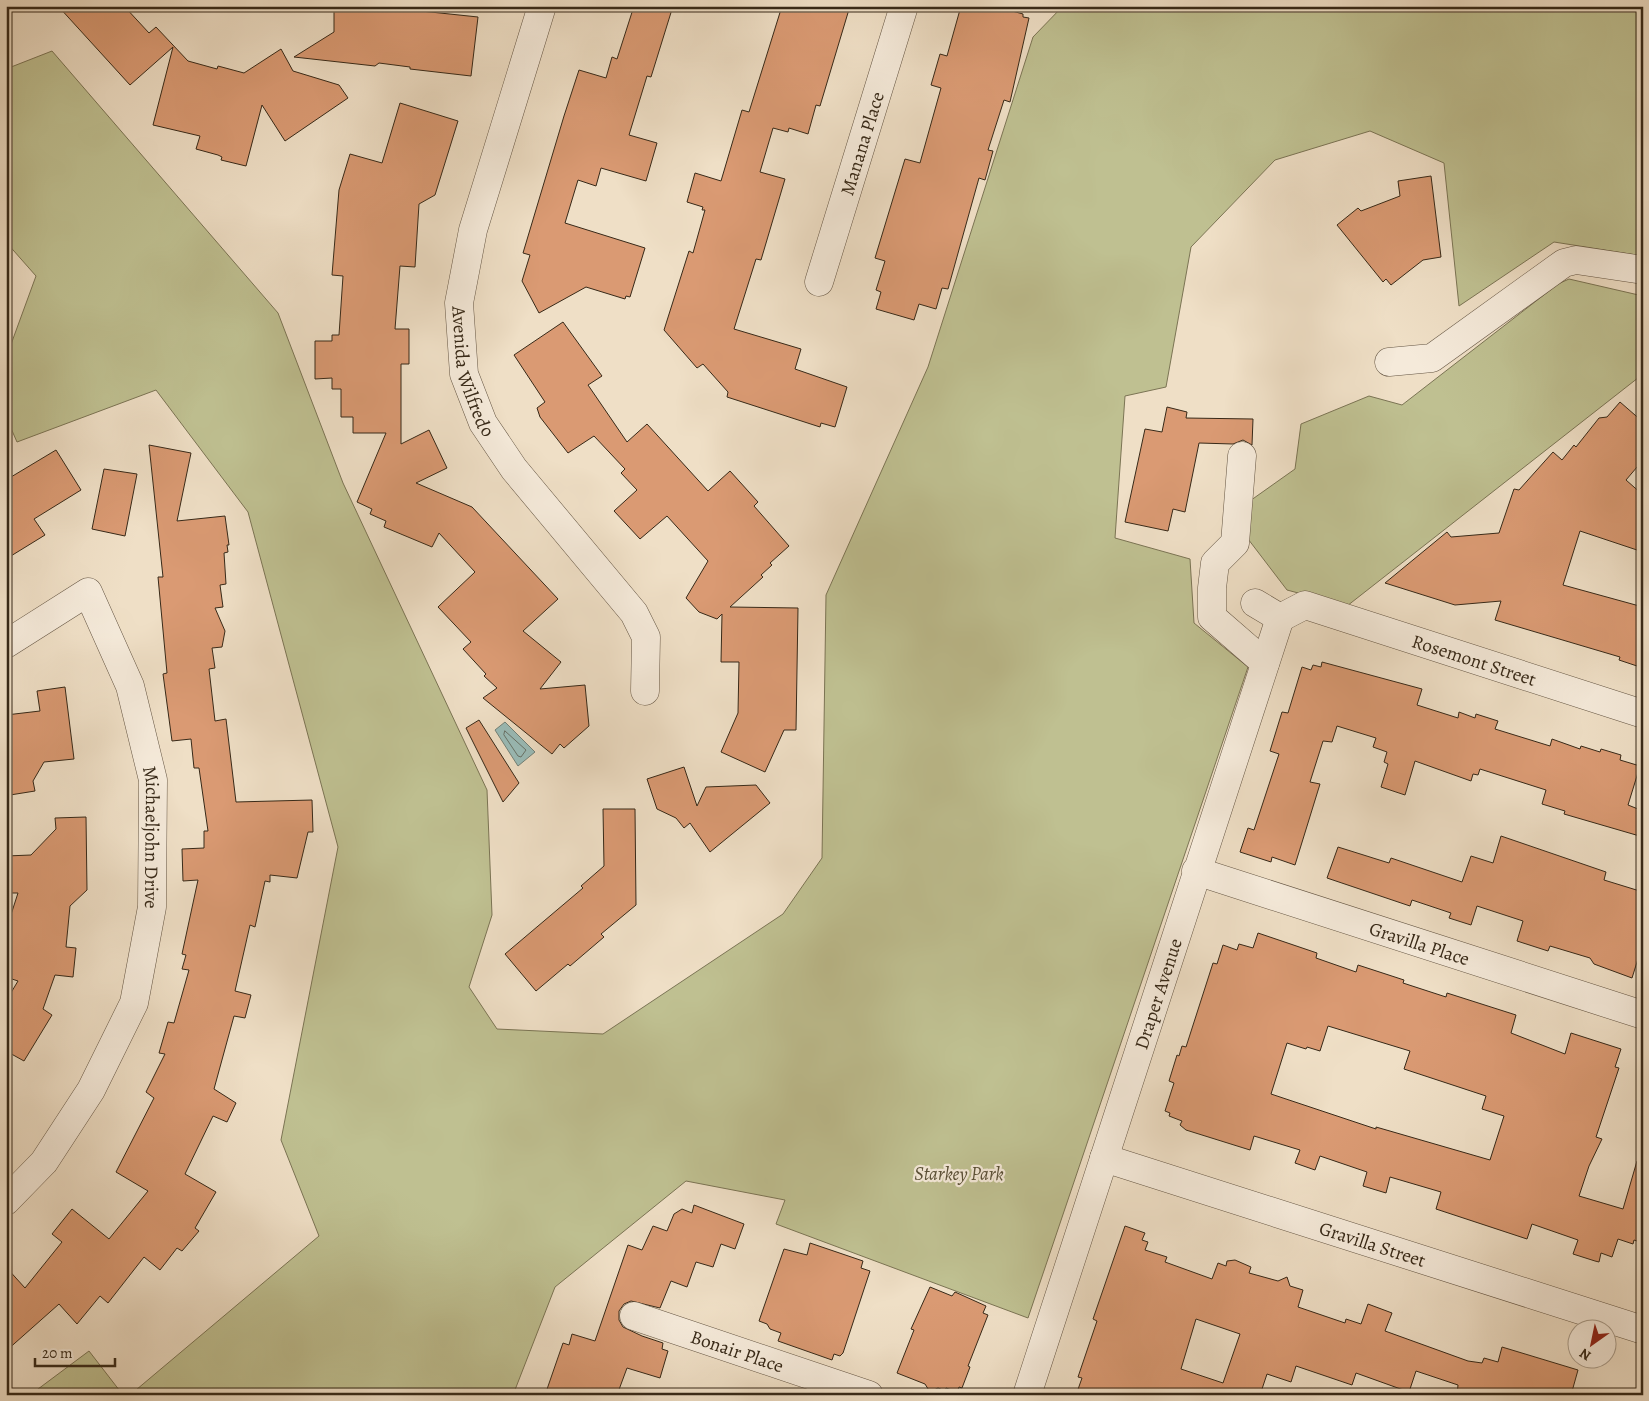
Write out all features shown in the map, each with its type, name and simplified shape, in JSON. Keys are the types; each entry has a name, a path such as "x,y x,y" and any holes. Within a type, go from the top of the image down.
{"street":[{"name":"Avenida Wilfredo","path":"542,6 473,230 459,303 464,374 483,423 514,469 634,613 646,637 645,691"},
{"name":"Manana Place","path":"819,282 904,6"},
{"path":"1389,362 1432,358 1564,263 1576,260 1643,270"},
{"path":"1242,456 1235,543 1215,563 1212,588 1212,617 1265,663"},
{"name":"Michaeljohn Drive","path":"6,644 88,592 130,686 153,780 152,907 134,1003 91,1090 44,1162 6,1201"},
{"path":"1255,603 1280,618"},
{"name":"Rosemont Street","path":"1280,618 1305,606 1643,714"},
{"name":"Draper Avenue","path":"1027,1395 1196,871 1280,618"},
{"name":"Gravilla Place","path":"1196,871 1643,1015"},
{"name":"Gravilla Street","path":"1104,1158 1643,1330"},
{"name":"Bonair Place","path":"634,1316 869,1395"}],"green space":[{"name":"Starkey Park","path":"1063,6 1643,6 1643,256 1554,242 1459,306 1444,163 1370,131 1275,160 1191,247 1166,387 1125,396 1115,538 1190,559 1194,623 1248,667 1028,1318 776,1224 785,1200 686,1181 555,1287 513,1395 130,1395 319,1236 281,1140 338,847 248,512 156,390 17,442 6,417 6,358 36,276 6,242 6,69 52,51 278,313 343,483 487,790 492,915 469,987 497,1029 603,1034 783,914 822,858 826,595 928,367 1033,37"},
{"path":"1569,279 1643,296 1643,374 1347,606 1287,590 1245,535 1247,503 1295,469 1301,424 1369,396 1402,405 1558,284"},
{"path":"89,1351 123,1395 30,1395"}],"water":[{"path":"505,722 535,752 518,766 495,730"}],"building":[{"path":"58,6 124,6 149,33 156,27 188,61 217,69 218,66 244,73 281,49 293,71 339,85 348,98 285,141 262,105 246,166 221,160 222,157 218,155 196,149 200,136 153,125 173,47 130,85"},
{"path":"334,6 422,6 421,11 478,17 471,76 410,69 410,67 379,63 375,66 294,57 334,32"},
{"path":"634,6 673,6 651,77 647,76 629,135 657,143 646,181 601,168 596,186 578,180 565,223 645,248 630,297 626,296 625,299 586,287 539,313 522,281 530,255 523,253 564,116 579,70 606,78 612,57 617,59"},
{"path":"782,6 850,6 820,106 816,105 808,134 789,128 788,132 773,128 760,172 785,179 761,260 756,259 734,329 801,349 795,369 847,387 835,427 821,423 820,427 727,397 728,392 703,364 697,368 664,330 689,251 693,253 705,210 702,210 703,207 687,202 695,173 721,181 742,110 749,112"},
{"path":"961,6 994,6 1023,14 1023,17 1029,18 1010,102 1004,100 988,150 993,151 985,180 979,178 948,289 942,288 936,309 919,304 914,320 876,309 881,292 876,290 885,261 875,258 905,159 920,163 941,88 931,85 940,54 947,56"},
{"path":"400,103 458,121 435,195 419,204 415,267 400,266 395,329 409,329 409,364 401,364 401,444 429,430 447,468 416,483 472,507 558,599 523,631 561,662 540,689 585,685 589,726 564,748 560,744 552,754 483,698 497,688 484,676 486,674 463,649 471,642 438,607 475,572 439,533 432,547 384,527 386,521 370,514 372,509 357,502 386,433 353,433 353,417 341,417 341,389 332,389 332,378 315,379 315,341 332,341 332,335 339,335 343,276 332,275 339,190 350,154 382,163"},
{"path":"1431,176 1441,257 1423,260 1391,285 1386,279 1383,282 1337,225 1358,208 1361,211 1400,196 1398,181"},
{"path":"563,322 602,376 588,385 627,442 647,424 708,491 730,471 758,502 754,506 789,546 770,563 772,565 761,575 763,577 730,607 798,608 796,730 784,730 765,772 721,752 738,713 739,662 721,662 722,614 717,619 699,612 686,598 708,561 667,516 640,539 614,511 637,490 621,473 625,469 594,436 568,453 540,417 537,408 545,402 514,355"},
{"path":"1620,402 1643,422 1643,460 1626,480 1643,495 1643,552 1580,531 1563,585 1643,607 1643,668 1619,660 1620,657 1495,620 1501,601 1455,605 1385,583 1447,532 1451,537 1499,533 1514,489 1519,490 1553,452 1562,460 1574,445 1576,447 1599,418 1607,417"},
{"path":"1167,407 1187,412 1186,418 1253,419 1252,445 1243,440 1233,444 1199,443 1185,512 1173,509 1168,531 1125,522 1145,429 1162,432"},
{"path":"149,445 191,453 177,521 225,516 229,545 227,545 228,552 224,553 226,584 220,585 223,607 215,608 225,631 222,647 212,648 215,668 209,669 215,721 226,719 236,802 312,800 313,832 308,832 297,878 270,875 270,882 265,881 255,927 250,925 235,991 251,995 245,1018 234,1016 214,1089 236,1103 227,1122 213,1116 185,1174 216,1192 195,1228 199,1231 182,1251 177,1248 160,1270 144,1257 108,1303 100,1296 77,1324 59,1304 6,1351 6,1267 25,1288 62,1242 52,1234 72,1209 109,1239 148,1191 116,1172 154,1098 146,1092 165,1054 159,1053 168,1022 174,1023 189,970 182,969 186,955 182,954 198,880 183,881 182,849 204,848 204,831 208,831 199,768 194,768 191,739 172,741 163,674 167,673 158,577 163,577"},
{"path":"56,450 81,490 34,519 45,535 6,559 6,480"},
{"path":"104,469 137,474 125,536 92,529"},
{"path":"1322,662 1422,689 1417,705 1458,718 1459,712 1475,718 1476,714 1498,721 1495,729 1550,746 1552,739 1580,749 1581,746 1600,752 1601,749 1621,755 1620,760 1640,766 1628,805 1643,811 1643,837 1564,814 1565,811 1542,804 1546,790 1480,769 1478,775 1473,774 1471,781 1415,761 1405,795 1381,787 1388,764 1384,762 1387,752 1373,747 1376,738 1337,726 1332,742 1323,741 1310,782 1320,784 1295,865 1272,857 1271,862 1240,852 1248,828 1254,830 1279,754 1270,751 1282,712 1288,713 1302,667 1311,670 1313,665 1321,667"},
{"path":"65,687 74,759 44,762 33,781 35,791 10,795 6,762 6,715 40,711 37,691"},
{"path":"479,720 519,783 503,802 466,728"},
{"path":"684,767 697,806 706,787 756,785 770,803 710,852 690,823 684,828 676,818 657,809 647,779"},
{"path":"603,809 635,809 636,905 601,934 604,937 570,966 568,964 536,991 505,954 583,888 581,886 604,866"},
{"path":"86,817 87,890 70,906 66,947 76,948 73,977 55,975 43,1009 52,1015 24,1061 6,1051 6,1001 18,981 6,977 6,930 18,893 6,893 6,856 31,855 56,829 55,818"},
{"path":"1501,836 1606,872 1604,880 1643,892 1643,943 1632,978 1594,964 1590,958 1550,946 1548,951 1517,941 1523,921 1477,906 1471,925 1449,918 1451,913 1412,900 1410,906 1327,878 1338,847 1389,863 1391,858 1462,882 1471,856 1493,863"},
{"path":"1258,933 1317,953 1316,958 1356,972 1358,965 1404,980 1403,983 1446,997 1447,993 1516,1015 1511,1033 1565,1054 1571,1033 1621,1049 1615,1067 1619,1068 1596,1137 1602,1139 1589,1166 1579,1196 1623,1209 1637,1161 1643,1162 1643,1243 1634,1240 1633,1244 1618,1239 1612,1257 1601,1253 1599,1262 1573,1254 1578,1240 1532,1224 1527,1239 1436,1209 1441,1192 1390,1177 1386,1193 1363,1186 1367,1172 1320,1156 1315,1170 1295,1163 1300,1150 1254,1136 1250,1150 1186,1130 1180,1125 1182,1121 1169,1116 1170,1113 1165,1111 1174,1083 1169,1081 1177,1055 1179,1056 1182,1046 1186,1047 1213,963 1217,964 1223,945 1237,950 1239,944 1253,948","holes":["1328,1026 1410,1051 1404,1069 1486,1096 1482,1109 1504,1116 1490,1160 1376,1127 1376,1129 1271,1094 1287,1043 1320,1051"]},
{"path":"694,1205 744,1224 735,1249 721,1244 713,1267 696,1262 687,1287 671,1281 660,1308 631,1301 624,1304 619,1311 619,1320 623,1327 663,1343 662,1349 668,1351 660,1378 627,1368 617,1395 545,1395 563,1343 569,1345 572,1334 595,1341 628,1245 642,1250 653,1226 667,1231 674,1214 682,1209 692,1213"},
{"path":"1125,1226 1145,1233 1142,1240 1148,1242 1145,1250 1167,1257 1165,1262 1212,1279 1218,1263 1226,1266 1227,1261 1235,1260 1251,1267 1249,1273 1278,1281 1287,1277 1290,1286 1303,1290 1298,1307 1345,1323 1346,1319 1361,1324 1368,1304 1392,1313 1385,1331 1468,1361 1482,1363 1484,1358 1498,1362 1502,1347 1566,1366 1566,1368 1578,1370 1571,1395 1457,1395 1458,1385 1416,1371 1409,1392 1356,1373 1352,1385 1296,1366 1291,1382 1267,1374 1260,1395 1076,1395 1082,1378 1078,1377 1097,1321 1093,1319","holes":["1196,1319 1240,1334 1223,1383 1181,1369"]},
{"path":"810,1243 863,1261 861,1268 870,1271 843,1353 840,1356 834,1354 832,1360 778,1341 781,1333 770,1329 767,1324 759,1321 784,1249 807,1255"},
{"path":"930,1287 952,1296 955,1292 986,1306 983,1313 988,1315 968,1366 970,1367 962,1388 959,1387 957,1392 946,1388 945,1391 938,1388 930,1392 925,1384 897,1373 914,1330 911,1329"}]}
